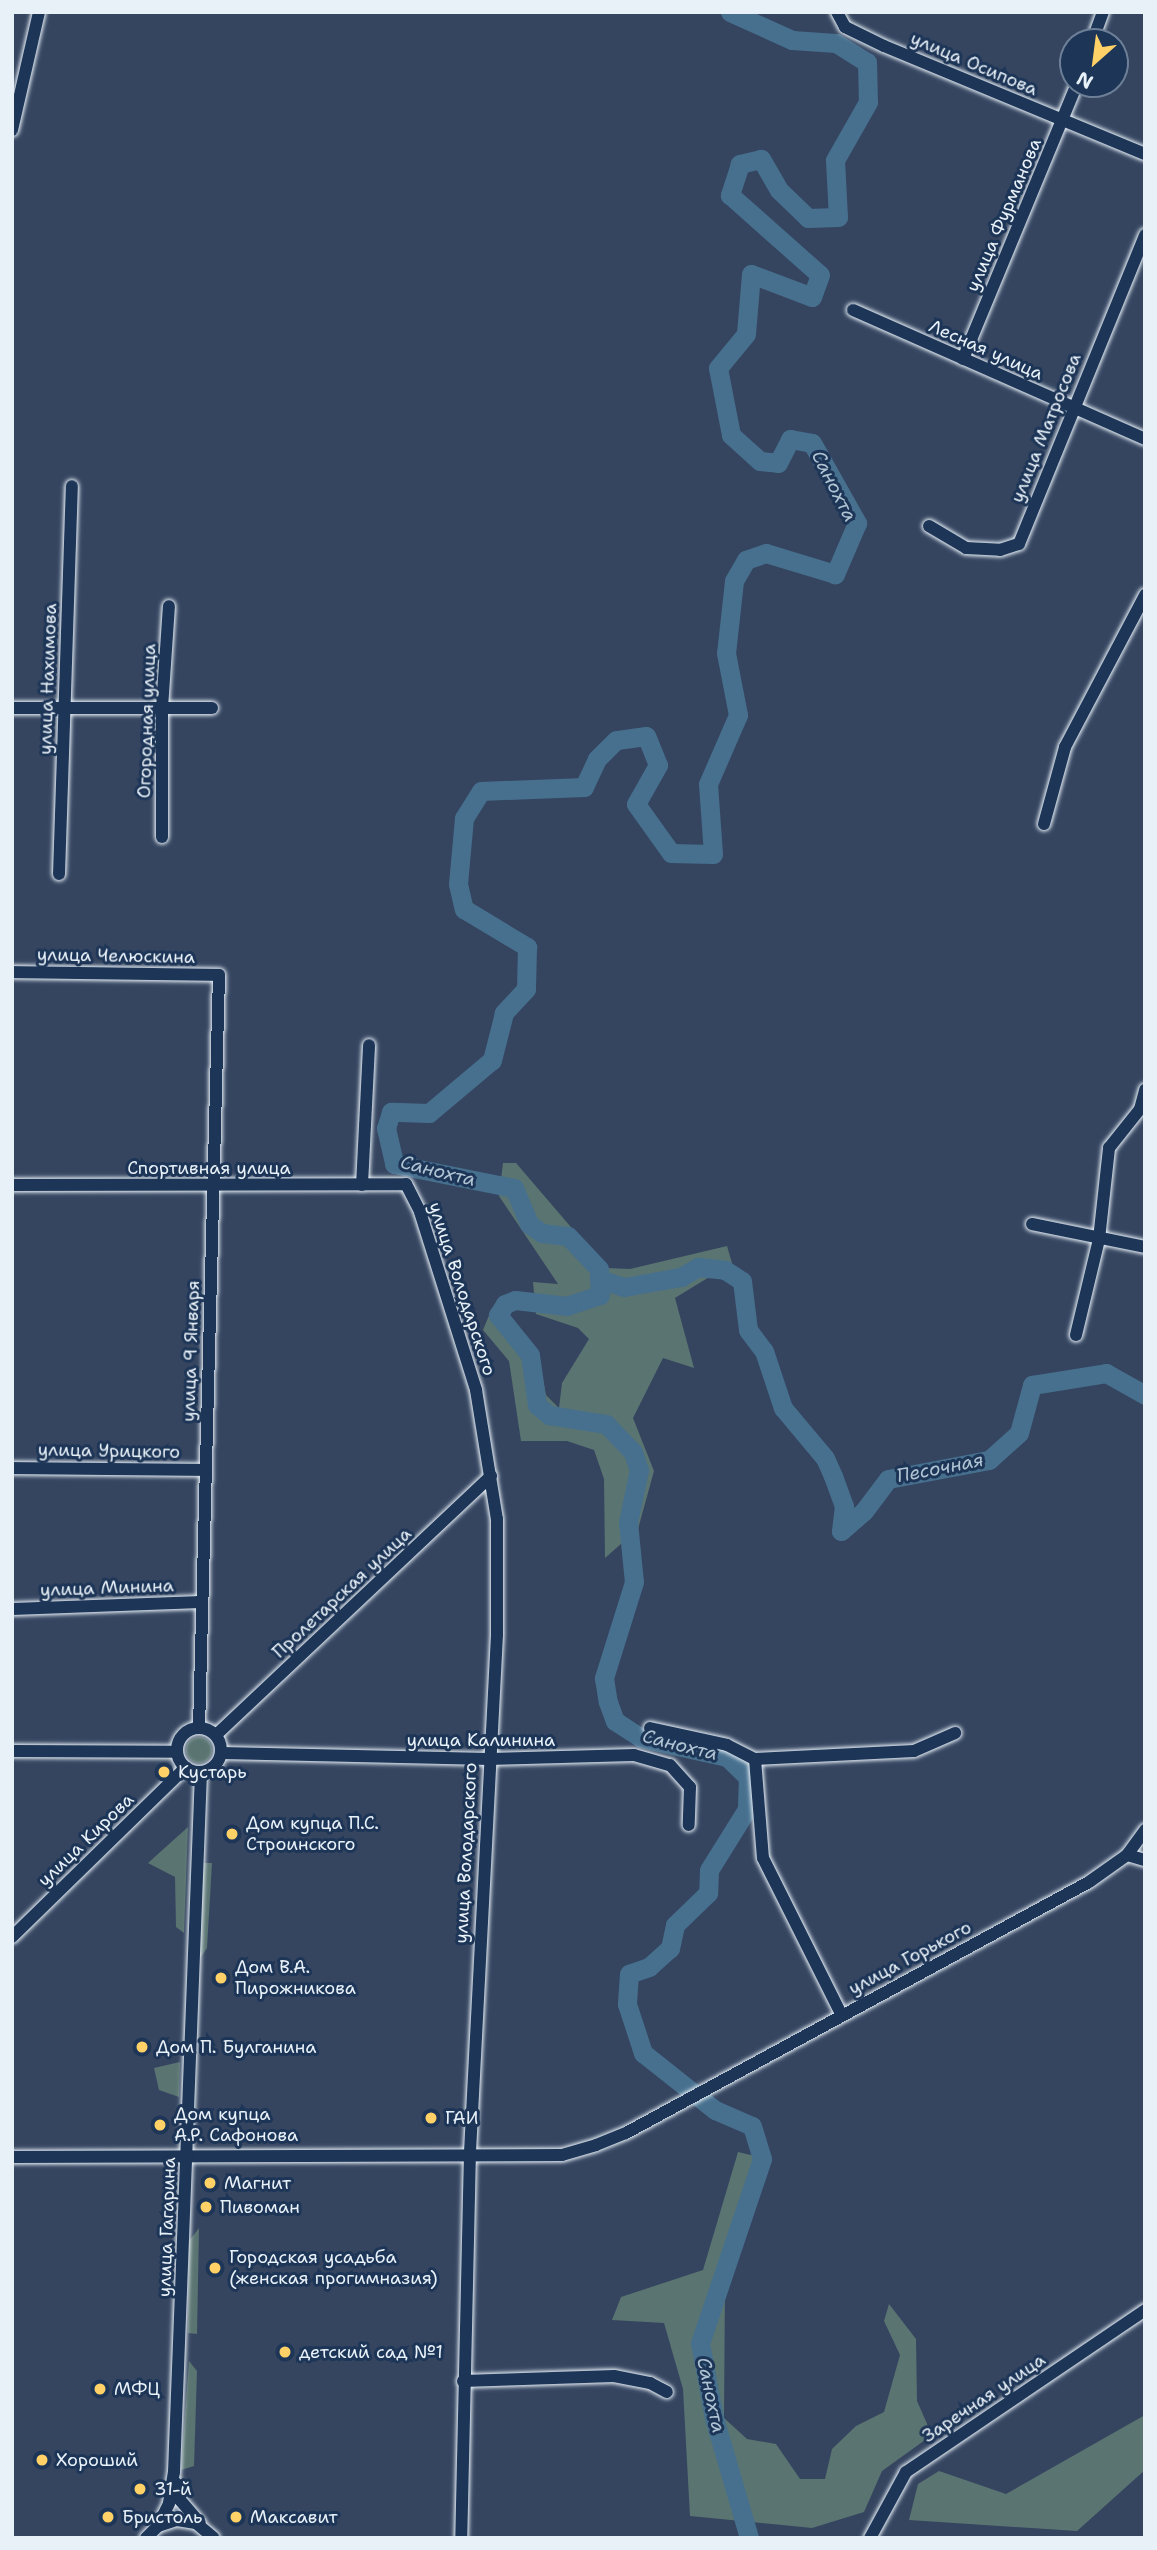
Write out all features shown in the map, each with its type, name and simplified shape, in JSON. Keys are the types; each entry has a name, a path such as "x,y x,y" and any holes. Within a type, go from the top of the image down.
{"street":[{"path":"12,131 38,12"},
{"name":"улица Осипова","path":"837,12 845,27 855,32 1145,154"},
{"name":"улица Фурманова","path":"963,359 1072,98"},
{"name":"улица Матросова","path":"929,526 965,548 1000,550 1019,544 1145,235"},
{"name":"Лесная улица","path":"853,310 1145,439"},
{"name":"улица Нахимова","path":"59,874 72,486"},
{"path":"1044,824 1065,747 1145,595"},
{"name":"Огородная улица","path":"162,836 162,708 169,606"},
{"path":"12,708 212,708"},
{"name":"улица Челюскина","path":"12,971 219,975"},
{"name":"улица 9 Января","path":"199,1728 219,975"},
{"path":"362,1185 369,1045"},
{"path":"1076,1335 1098,1239 1109,1148 1140,1109 1145,1090"},
{"name":"Спортивная улица","path":"12,1185 406,1184"},
{"name":"улица Володарского","path":"406,1184 419,1212 476,1390 497,1519 497,1622 470,2152 461,2538"},
{"path":"1032,1224 1145,1247"},
{"name":"улица Урицкого","path":"12,1468 205,1470"},
{"name":"Пролетарская улица","path":"216,1735 491,1476"},
{"name":"улица Минина","path":"12,1609 202,1602"},
{"path":"199,1728 216,1735 222,1753 213,1769 201,1773 185,1768 177,1752 180,1738 199,1728"},
{"path":"650,1728 727,1745 755,1759 914,1751 955,1733"},
{"path":"12,1751 177,1752"},
{"name":"улица Калинина","path":"222,1753 489,1759 634,1755 670,1765 690,1787 689,1825"},
{"path":"755,1759 763,1858 841,2014"},
{"name":"улица Кирова","path":"12,1937 185,1768"},
{"name":"улица Гагарина","path":"174,2472 201,1773"},
{"name":"улица Горького","path":"12,2157 470,2152 562,2155 626,2133 681,2100 1089,1882 1127,1855 1145,1830"},
{"path":"1127,1855 1145,1860"},
{"name":"Заречная улица","path":"870,2538 906,2472 1145,2310"},
{"path":"463,2381 614,2376 649,2383 667,2392"},
{"path":"174,2472 180,2500 211,2534"},
{"path":"149,2534 169,2503 174,2472"},
{"path":"149,2534 186,2520 211,2534"}],"green space":[{"path":"503,1163 516,1163 606,1268 630,1269 727,1246 732,1263 675,1298 694,1368 663,1358 633,1418 654,1471 638,1529 605,1558 604,1479 594,1450 567,1441 521,1441 509,1361 483,1330 492,1308 508,1317 537,1349 546,1395 559,1408 562,1383 589,1339 578,1328 536,1314 533,1282 558,1284 499,1196"},
{"path":"199,1737 208,1741 212,1750 208,1759 199,1763 190,1759 186,1750 190,1741"},
{"path":"188,1827 184,1933 176,1927 175,1877 148,1863"},
{"path":"202,1863 212,1863 207,1948 199,1960"},
{"path":"180,2062 179,2097 159,2090 154,2068"},
{"path":"738,2152 768,2159 725,2286 724,2418 747,2439 776,2444 800,2479 825,2479 832,2449 856,2426 884,2412 900,2355 884,2321 889,2304 916,2339 917,2401 932,2435 882,2471 864,2512 812,2528 690,2516 683,2389 664,2323 612,2320 621,2297 703,2270"},
{"path":"199,2228 197,2334 188,2333 189,2241"},
{"path":"189,2361 197,2371 194,2466 181,2470"},
{"path":"1145,2415 1145,2470 1077,2531 909,2520 918,2484 939,2471 1006,2494"}],"waterway":[{"name":"Санохта","path":"730,12 792,40 836,43 867,62 868,102 835,160 838,217 808,218 779,190 761,159 740,164 730,195 820,275 812,297 751,274 746,334 718,368 731,435 760,461 778,463 790,439 812,443 857,523 835,574 766,553 746,560 734,581 726,653 738,715 708,784 713,854 671,853 636,804 658,765 646,736 616,740 597,759 584,787 481,791 464,818 458,884 464,909 527,947 526,989 504,1013 492,1060 429,1113 391,1112 386,1128 394,1164 514,1188 529,1224 542,1233 568,1236 599,1269 600,1295 567,1306 515,1300 505,1304 498,1315 530,1355 537,1405 549,1415 606,1424 633,1452 639,1470 628,1522 634,1582 604,1678 608,1702 615,1721 641,1738 727,1757 748,1777 747,1809 709,1870 708,1893 675,1925 670,1948 649,1967 629,1974 627,2004 643,2053 715,2110 752,2126 762,2159 700,2343 714,2418 749,2538"},
{"name":"Песочная","path":"599,1279 624,1287 681,1277 698,1267 725,1270 742,1281 748,1330 764,1351 783,1408 825,1458 833,1476 844,1506 841,1531 864,1511 888,1479 989,1460 1019,1433 1032,1385 1106,1373 1145,1395"}],"place":[{"name":"Кустарь","path":"164,1772"},
{"name":"Дом купца П.С. Строинского","path":"232,1834"},
{"name":"Дом В.А. Пирожникова","path":"221,1978"},
{"name":"Дом П. Булганина","path":"142,2047"},
{"name":"ГАИ","path":"431,2118"},
{"name":"Дом купца А.Р. Сафонова","path":"160,2125"},
{"name":"Магнит","path":"210,2183"},
{"name":"Пивоман","path":"206,2207"},
{"name":"Городская усадьба (женская прогимназия)","path":"215,2268"},
{"name":"детский сад №1","path":"285,2352"},
{"name":"МФЦ","path":"100,2389"},
{"name":"Хороший","path":"42,2460"},
{"name":"31-й","path":"140,2489"},
{"name":"Бристоль","path":"108,2517"},
{"name":"Максавит","path":"236,2517"}]}
